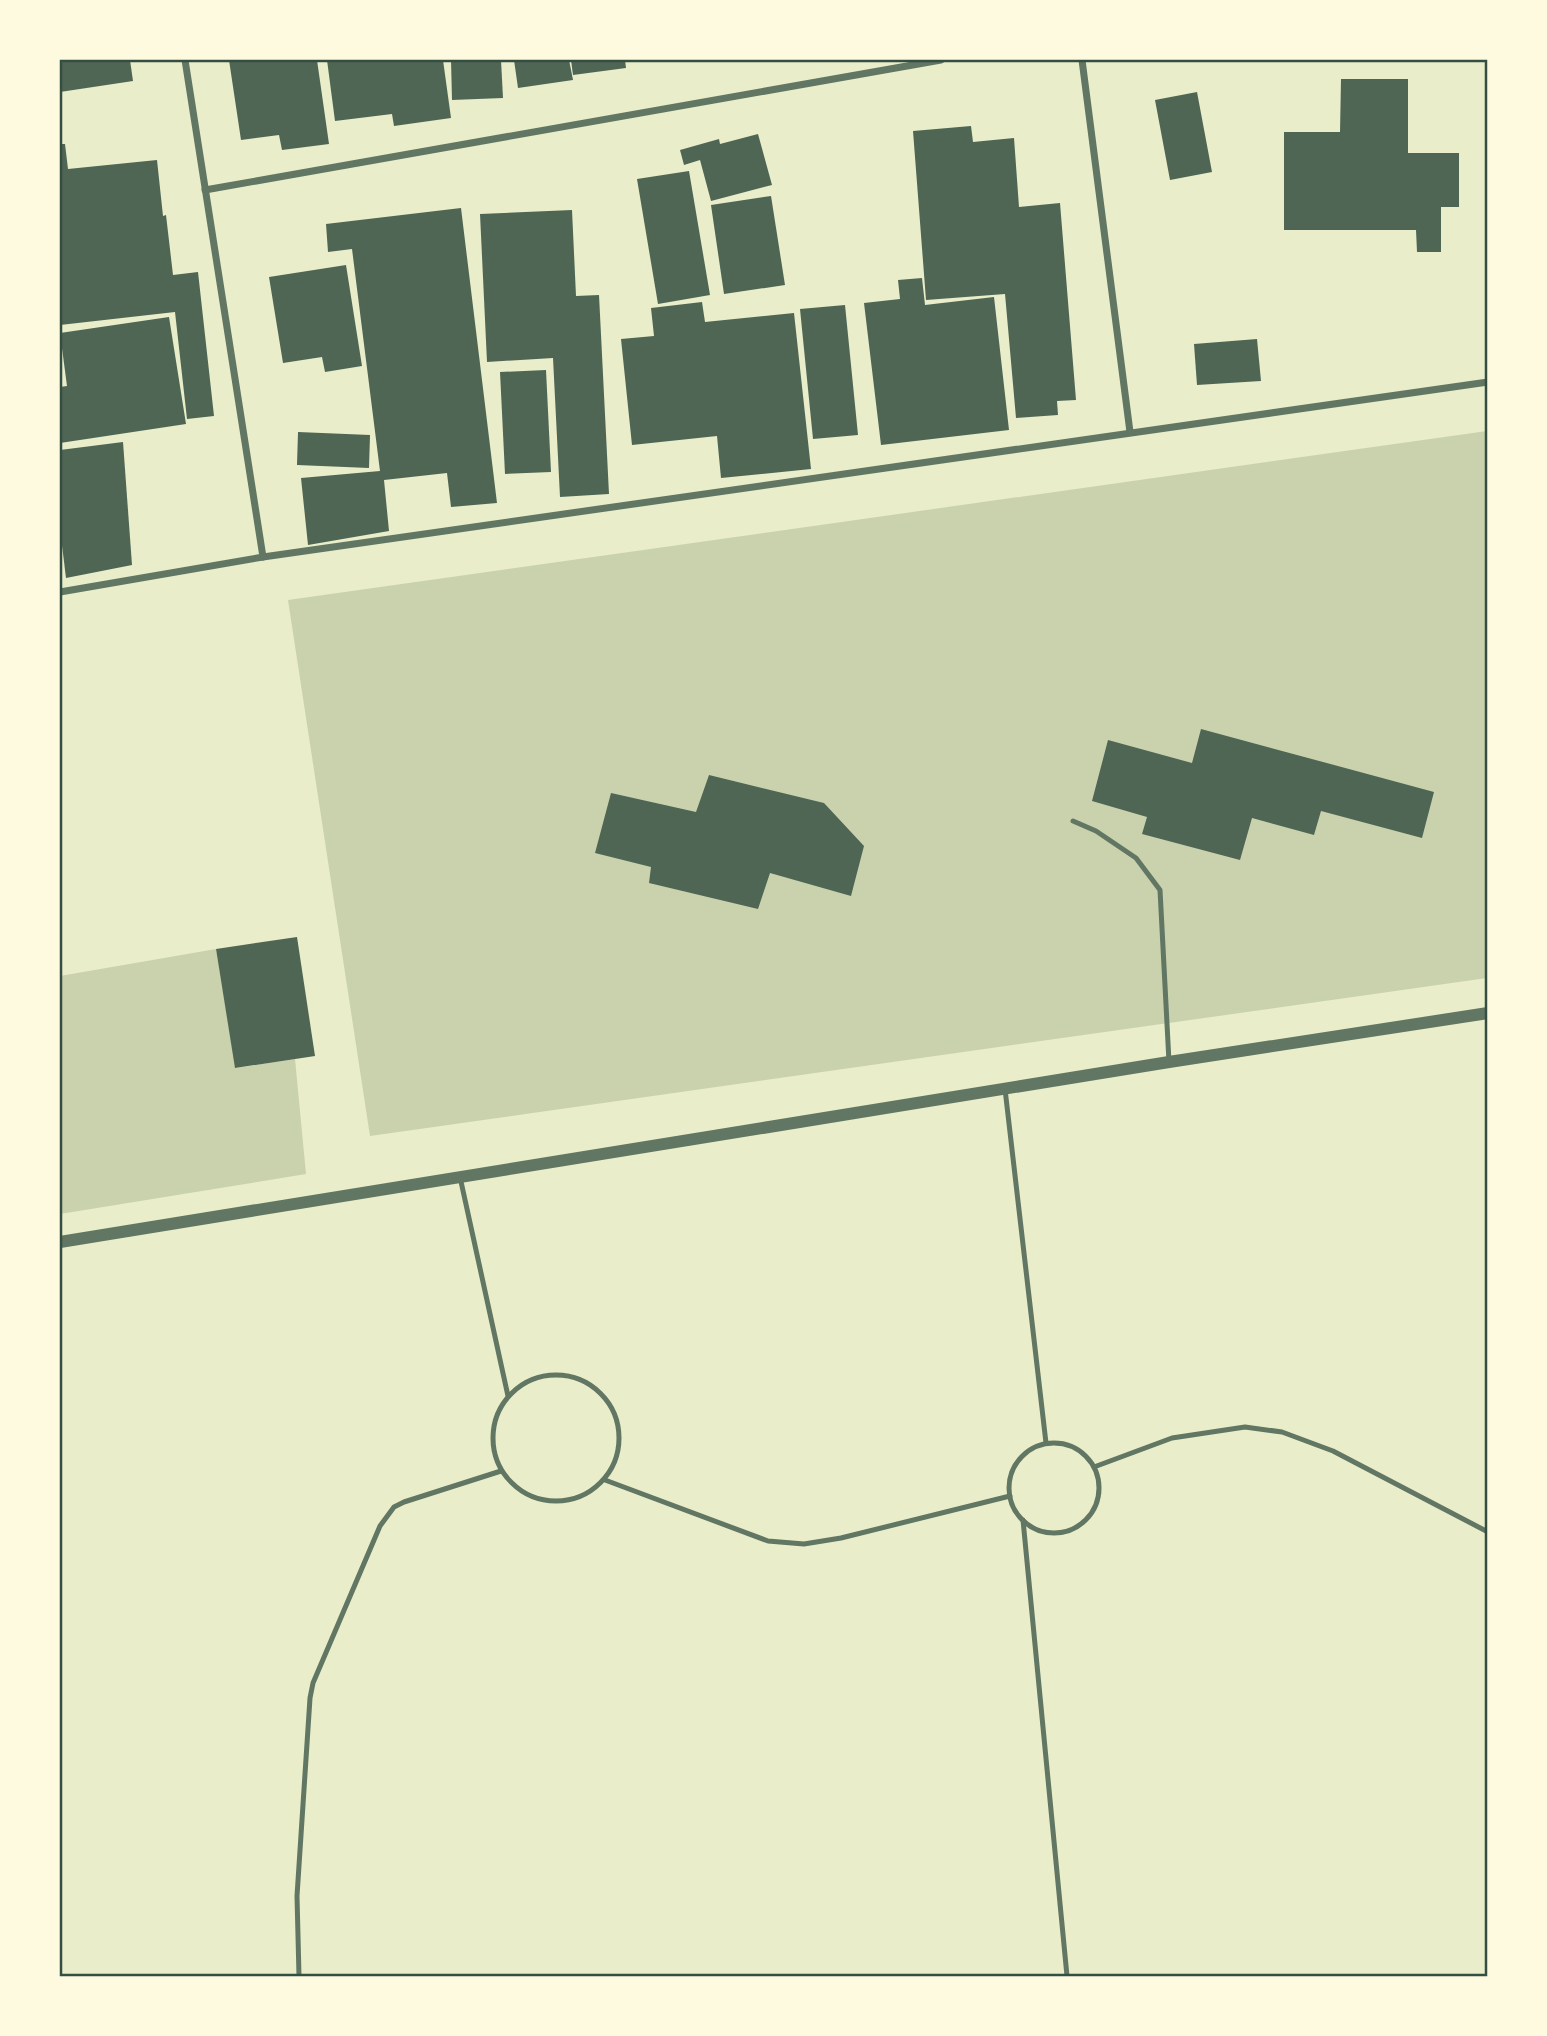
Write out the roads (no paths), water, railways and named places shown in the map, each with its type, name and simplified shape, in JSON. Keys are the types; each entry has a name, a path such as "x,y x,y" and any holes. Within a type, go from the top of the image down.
{"street":[{"path":"185,60 264,557"},
{"path":"205,190 917,62 941,60"},
{"path":"1082,60 1130,432"},
{"path":"60,592 264,557 1488,382"},
{"path":"60,1242 1169,1062 1488,1013"}],"lane":[{"path":"1073,821 1096,831 1136,858 1160,890 1169,1062"},
{"path":"1005,1089 1046,1443"},
{"path":"460,1177 508,1396"},
{"path":"542,1376 571,1377 598,1390 611,1406 618,1424 620,1444 615,1463 605,1480 589,1493 571,1500 551,1502 531,1497 515,1486 501,1471 494,1452 492,1433 498,1413 508,1396 523,1384 542,1376"},
{"path":"1094,1467 1172,1438 1245,1427 1282,1432 1333,1451 1488,1532"},
{"path":"1046,1443 1074,1447 1086,1455 1099,1480 1099,1494 1087,1519 1076,1528 1060,1534 1046,1534 1023,1520 1014,1509 1010,1496 1009,1482 1021,1457 1046,1443"},
{"path":"299,1976 297,1896 313,1684 380,1525 394,1507 501,1471"},
{"path":"605,1480 768,1541 804,1544 841,1538 1010,1496"},
{"path":"1023,1520 1067,1976"}]}
